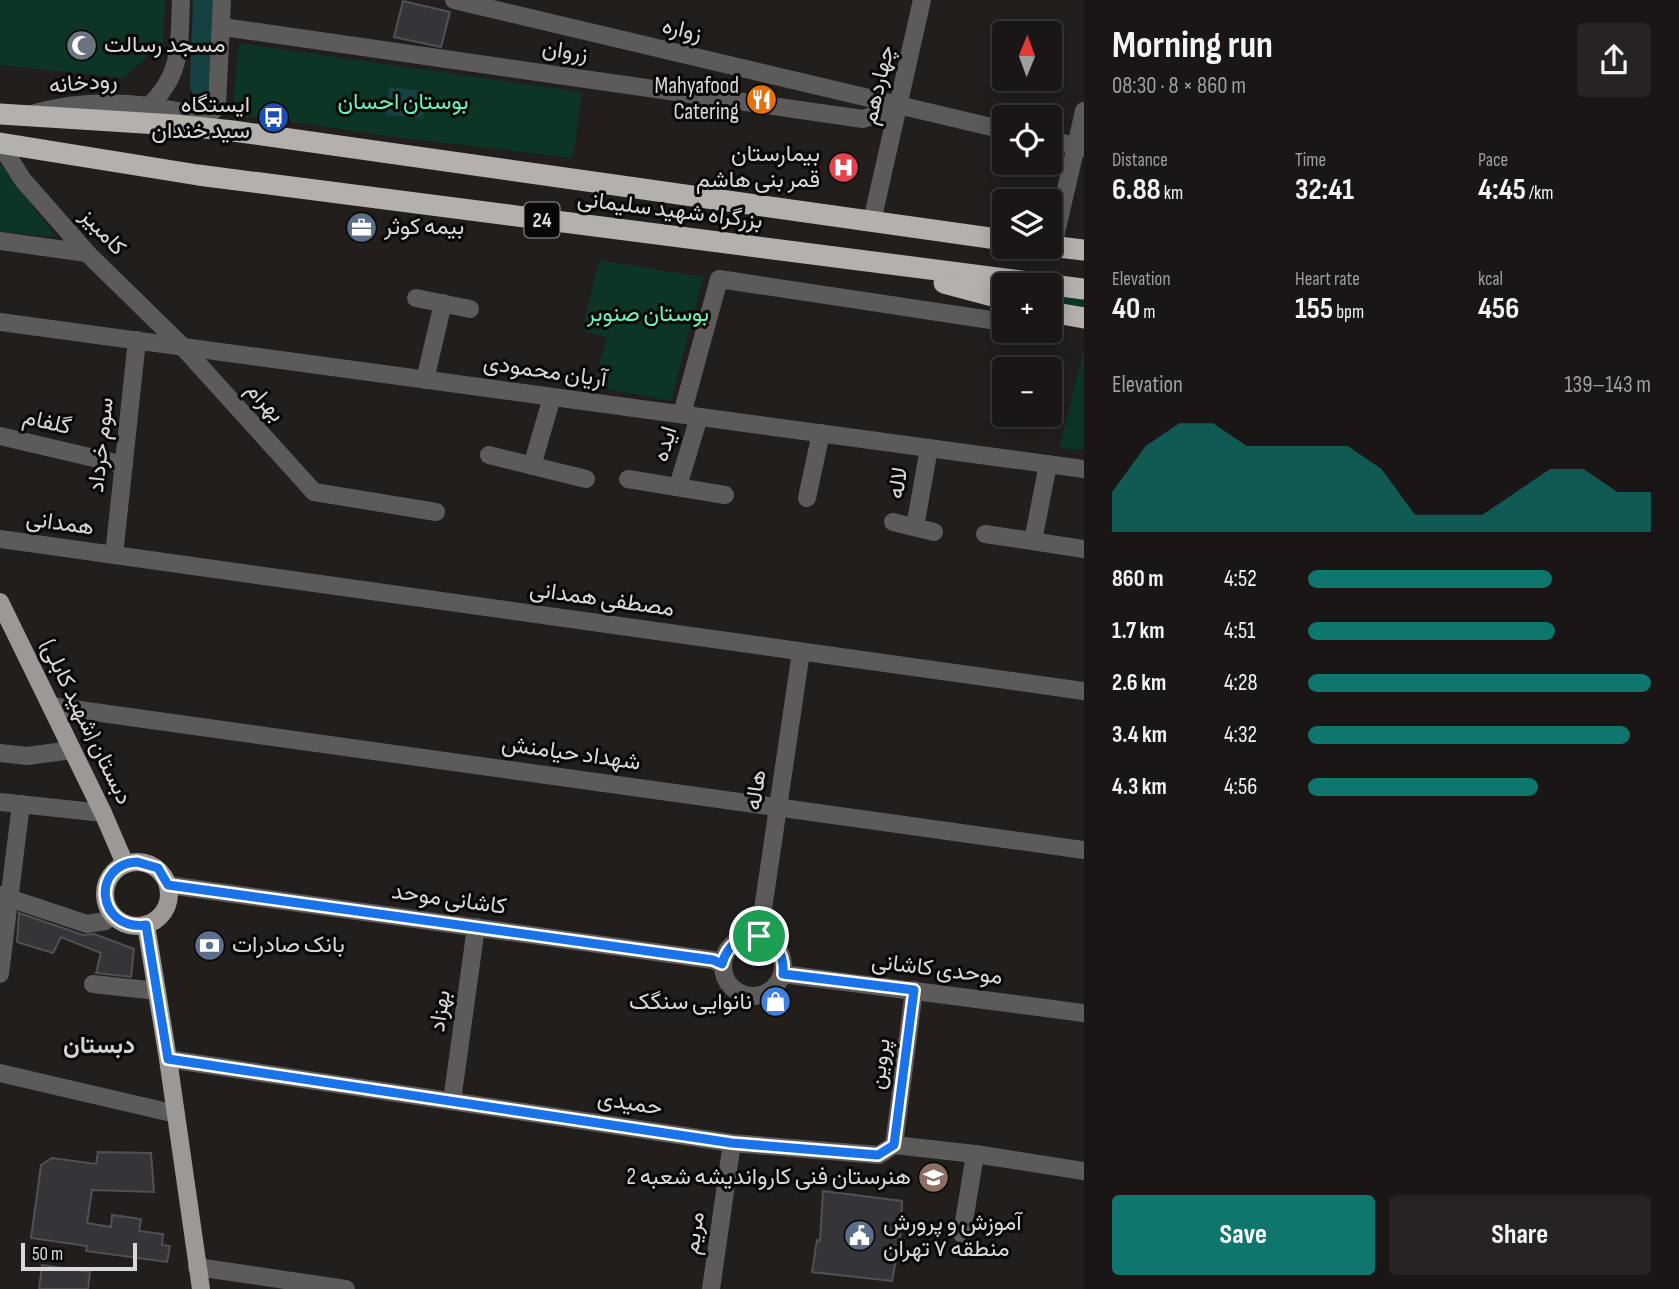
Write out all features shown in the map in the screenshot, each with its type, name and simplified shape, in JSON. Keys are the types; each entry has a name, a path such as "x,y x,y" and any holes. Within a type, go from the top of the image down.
{"highway":[{"name":"بزرگراه شهید سلیمانی","path":"7,113 233,131 992,238"},
{"name":"بزرگراه شهید سلیمانی","path":"0,144 198,175 1084,289"},
{"path":"1062,247 1084,250"},
{"path":"867,262 992,296"},
{"path":"1062,314 1084,318"}],"main road":[{"name":"دبستان (شهید کابلی)","path":"0,602 103,813 125,864"},
{"path":"137,862 153,865 161,872 168,885 168,900 163,911 146,925 126,924 113,916 106,903 106,885 115,871 125,864 137,862"},
{"path":"146,925 201,1289"}],"street":[{"name":"رودخانه","path":"149,106 171,80 178,56 181,0"},
{"name":"رودخانه","path":"7,113 60,106 132,104 190,113 213,111 218,97 223,27 222,0"},
{"name":"زواره","path":"454,0 992,127"},
{"name":"چهاردهم","path":"872,221 922,0"},
{"name":"زروان","path":"223,27 863,119 898,107"},
{"path":"1062,208 1080,147 1084,111"},
{"path":"1062,143 1080,147"},
{"name":"کامبیز","path":"0,144 23,180 87,253 181,345"},
{"path":"0,241 87,253"},
{"name":"ایده","path":"678,486 719,279 992,320"},
{"path":"416,298 470,309"},
{"path":"425,380 443,303"},
{"name":"آریان محمودی","path":"0,322 1084,469"},
{"name":"سوم خرداد","path":"114,555 137,340"},
{"name":"بهرام","path":"181,345 313,492 436,512"},
{"path":"532,466 552,397"},
{"path":"807,498 821,433"},
{"name":"گلفام","path":"0,436 124,465"},
{"name":"لاله","path":"915,527 929,448"},
{"path":"489,455 586,479"},
{"path":"1034,541 1048,464"},
{"name":"ایده","path":"628,479 725,495"},
{"path":"893,522 934,532"},
{"path":"985,534 1084,549"},
{"name":"همدانی","path":"0,539 114,555"},
{"name":"مصطفی همدانی","path":"114,555 1084,691"},
{"name":"هاله","path":"759,936 801,652"},
{"name":"شهداد حیامنش","path":"51,706 1084,850"},
{"path":"0,753 27,756 72,750"},
{"path":"0,802 103,813"},
{"path":"0,974 5,897 21,804"},
{"name":"کاشانی موحد","path":"168,885 713,960 722,964"},
{"path":"5,897 87,924 105,921 113,916"},
{"name":"بهزاد","path":"452,1101 476,927"},
{"path":"759,936 776,946 784,964 783,974 772,990 754,997 744,995 728,984 722,964 731,945 739,939 759,936"},
{"name":"موحدی کاشانی","path":"783,974 1084,1013"},
{"path":"93,984 157,991"},
{"name":"پروین","path":"894,1145 914,990"},
{"name":"حمیدی","path":"168,1059 732,1143 878,1155 894,1145 1084,1171"},
{"path":"0,1073 176,1114"},
{"name":"مریم","path":"711,1289 732,1143"},
{"path":"962,1234 975,1154"},
{"path":"197,1267 346,1289"}],"green space":[{"path":"0,0 165,0 163,43 123,78 0,65"},
{"name":"بوستان احسان","path":"239,43 582,92 573,158 395,137 252,116 232,117"},
{"path":"0,163 56,237 0,232"},
{"name":"بوستان صنوبر","path":"599,260 703,277 671,401 593,386 607,337 582,331"},
{"path":"1062,296 1084,299 1084,309 1062,305"},
{"path":"1084,349 1084,450 1059,448"}],"water":[{"path":"389,87 426,91 423,118 386,115"}],"building":[{"path":"403,1 450,12 441,47 394,37"},
{"path":"19,913 83,935 94,934 134,949 131,977 96,973 101,953 61,937 53,953 17,942"},
{"path":"98,1152 151,1153 154,1192 92,1190 87,1223 111,1227 112,1215 141,1219 139,1231 163,1234 162,1245 170,1246 167,1262 86,1251 87,1246 31,1238 41,1165 52,1158 96,1164"},
{"name":"آموزش و پرورش منطقه ۷ تهران","path":"823,1191 902,1201 901,1232 892,1281 812,1272 817,1240 820,1241"},
{"path":"42,1265 90,1272 88,1289 39,1289"}],"waterway":[{"path":"204,85 207,0"}],"place":[{"name":"مسجد رسالت","path":"81,45"},
{"name":"Mahyafood Catering","path":"762,99"},
{"name":"ایستگاه سید خندان","path":"273,118"},
{"name":"بیمارستان قمر بنی هاشم","path":"843,167"},
{"name":"بیمه کوثر","path":"361,227"},
{"name":"بانک صادرات","path":"209,945"},
{"name":"نانوایی سنگک","path":"775,1002"},
{"name":"هنرستان فنی کارواندیشه شعبه 2","path":"934,1177"},
{"name":"آموزش و پرورش منطقه ۷ تهران","path":"860,1236"}],"district":[{"name":"دبستان","path":"99,1045"}],"route":[{"path":"137,862 158,868 168,885 713,960 722,964 731,945 739,939 759,936 769,940 782,955 783,974 914,990 894,1145 878,1155 732,1143 168,1059 146,925 126,924 113,916 107,906 105,893 109,877 120,866 137,862"}]}
